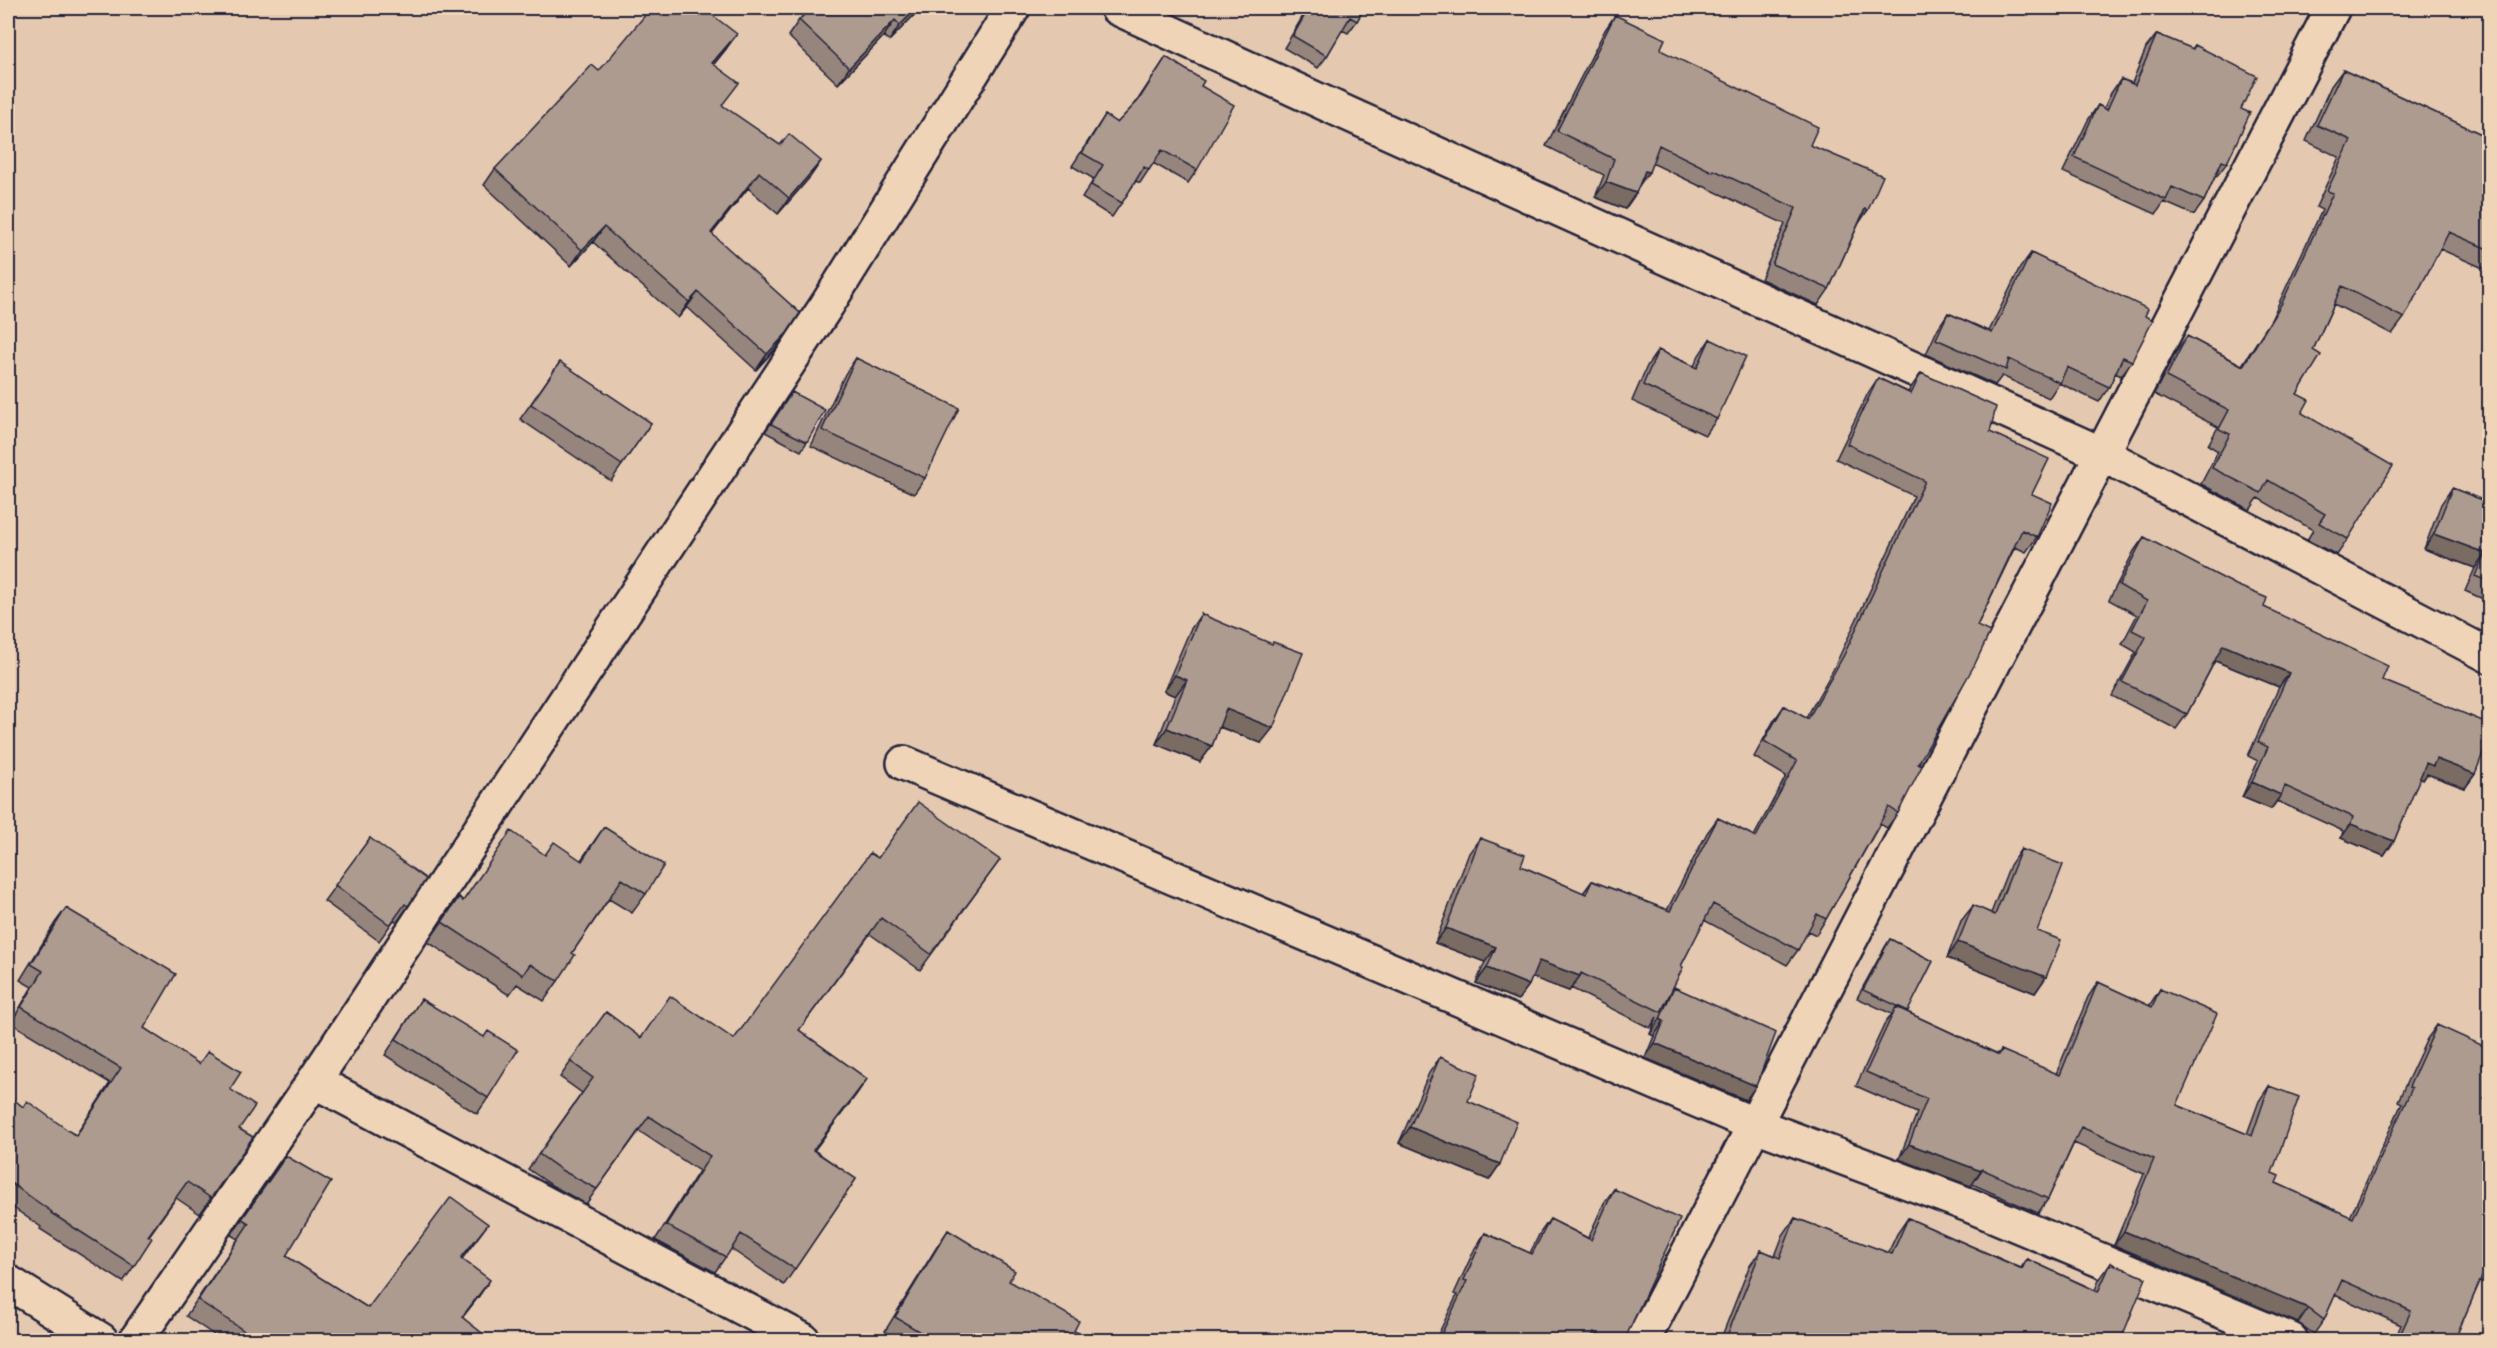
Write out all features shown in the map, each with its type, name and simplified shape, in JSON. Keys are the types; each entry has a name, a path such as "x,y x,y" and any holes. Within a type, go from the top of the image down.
{"street":[{"path":"136,1341 314,1081 827,305 1013,8"},
{"path":"1117,8 2102,454 2490,656"},
{"path":"1643,1341 2333,8"},
{"path":"904,764 1754,1124 1969,1205 2291,1341"},
{"path":"314,1081 803,1341"},
{"path":"8,1282 101,1341"}],"building":[{"path":"651,8 703,8 737,34 712,63 739,83 722,105 780,145 789,134 821,161 789,198 759,172 711,233 800,313 787,333 767,354 698,292 689,302 604,227 582,250 495,169 592,65 599,71"},
{"path":"811,8 917,8 900,25 895,20 849,68 799,20"},
{"path":"1309,8 1364,8 1357,21 1350,17 1327,56 1293,36"},
{"path":"1615,15 1665,39 1660,50 1818,127 1810,145 1883,176 1868,210 1865,209 1829,289 1772,264 1796,208 1714,170 1713,172 1659,145 1649,172 1645,171 1636,193 1606,182 1614,159 1557,131"},
{"path":"2157,34 2193,49 2195,45 2257,76 2241,109 2250,113 2227,163 2222,161 2204,201 2172,187 2166,200 2074,157 2098,105 2107,110 2121,79 2135,85"},
{"path":"1166,57 1204,81 1201,86 1234,105 1197,170 1162,150 1149,170 1144,167 1122,203 1091,185 1103,165 1082,153 1105,115 1117,123 1138,101"},
{"path":"2343,70 2490,138 2490,250 2449,232 2404,318 2342,286 2313,350 2321,355 2297,394 2309,400 2302,413 2393,466 2348,539 2319,523 2325,514 2268,480 2261,493 2212,468 2230,434 2219,429 2229,410 2166,377 2187,336 2243,366 2282,303 2333,193 2327,191 2351,140 2317,125"},
{"path":"2031,253 2148,309 2145,316 2153,320 2132,361 2123,357 2109,387 2067,367 2060,383 2009,359 2006,370 1936,339 1948,313 1992,333"},
{"path":"1710,339 1746,356 1717,419 1643,385 1658,350 1697,368"},
{"path":"856,358 959,408 925,478 822,430"},
{"path":"560,362 651,423 622,465 531,404"},
{"path":"1921,373 1996,407 1990,432 2049,459 2032,494 2052,503 2037,537 2022,530 1977,626 1990,632 1975,664 1918,764 1922,766 1898,813 1889,807 1826,919 1817,914 1798,950 1713,904 1681,966 1683,967 1661,1012 1581,973 1580,976 1539,961 1529,985 1487,968 1496,947 1446,928 1480,838 1525,855 1521,866 1586,894 1592,881 1670,911 1718,818 1756,837 1797,761 1764,741 1784,706 1808,719 1844,655 1925,481 1847,444 1878,378 1911,394"},
{"path":"792,392 825,410 807,442 771,424"},
{"path":"2452,488 2490,503 2490,582 2475,576 2485,553 2434,534"},
{"path":"2144,537 2236,585 2267,598 2264,607 2388,666 2382,680 2490,724 2490,735 2475,774 2436,759 2433,766 2426,763 2394,841 2351,824 2353,817 2285,786 2281,795 2252,782 2268,747 2258,742 2289,673 2223,645 2187,714 2122,682 2146,637 2132,630 2147,601 2119,585"},
{"path":"1201,614 1272,644 1273,642 1303,653 1273,728 1226,709 1212,746 1167,728 1187,680 1175,675"},
{"path":"918,802 1000,860 931,954 881,918 799,1030 867,1079 813,1150 856,1179 795,1269 741,1234 726,1257 666,1225 710,1156 649,1116 597,1189 563,1171 539,1154 593,1078 570,1061 606,1012 641,1038 670,996 734,1039 870,853 878,858"},
{"path":"604,827 664,865 646,894 622,879 572,953 575,955 558,981 530,964 523,975 442,922 459,897 463,901 511,831 545,855 554,842 582,861"},
{"path":"370,838 426,879 408,906 405,904 390,925 335,885"},
{"path":"2021,849 2063,865 2037,931 2061,940 2046,977 1958,942 1973,905 1995,915"},
{"path":"66,908 176,974 144,1028 199,1064 208,1051 241,1072 230,1089 255,1106 239,1129 253,1137 211,1198 187,1182 148,1236 152,1238 134,1266 51,1213 8,1181 8,1095 23,1107 27,1101 76,1136 121,1068 21,1007 43,971 31,964"},
{"path":"1890,939 1933,961 1908,1011 1863,990"},
{"path":"2098,982 2152,1007 2160,989 2217,1014 2177,1105 2252,1136 2269,1086 2299,1097 2272,1173 2279,1176 2276,1183 2353,1218 2412,1088 2409,1087 2437,1025 2490,1049 2490,1087 2484,1099 2490,1101 2490,1266 2487,1265 2454,1341 2418,1341 2401,1333 2411,1311 2342,1280 2324,1320 2308,1308 2124,1231 2154,1159 2081,1127 2048,1199 1982,1169 1981,1171 1909,1144 1927,1099 1866,1072 1896,1007 1999,1055 2001,1050 2060,1075"},
{"path":"1674,987 1776,1033 1756,1086 1655,1043 1664,1021 1660,1019"},
{"path":"421,999 484,1037 488,1031 518,1050 488,1098 396,1039"},
{"path":"1440,1057 1479,1074 1468,1101 1517,1122 1500,1164 1410,1127"},
{"path":"286,1156 331,1182 286,1256 368,1308 451,1197 488,1224 461,1258 490,1280 462,1317 492,1341 388,1341 383,1336 380,1341 254,1341 255,1338 198,1300 249,1223 242,1219"},
{"path":"1614,1189 1680,1219 1624,1341 1610,1341 1594,1332 1590,1341 1438,1341 1467,1281 1464,1280 1485,1233 1532,1254 1550,1219 1591,1240"},
{"path":"1795,1218 1892,1254 1908,1218 2022,1269 2027,1259 2098,1292 2111,1263 2146,1278 2122,1337 2132,1341 1725,1341 1761,1250 1780,1258"},
{"path":"948,1230 1015,1271 1009,1281 1079,1321 1074,1331 1092,1341 935,1341 895,1317"}]}
